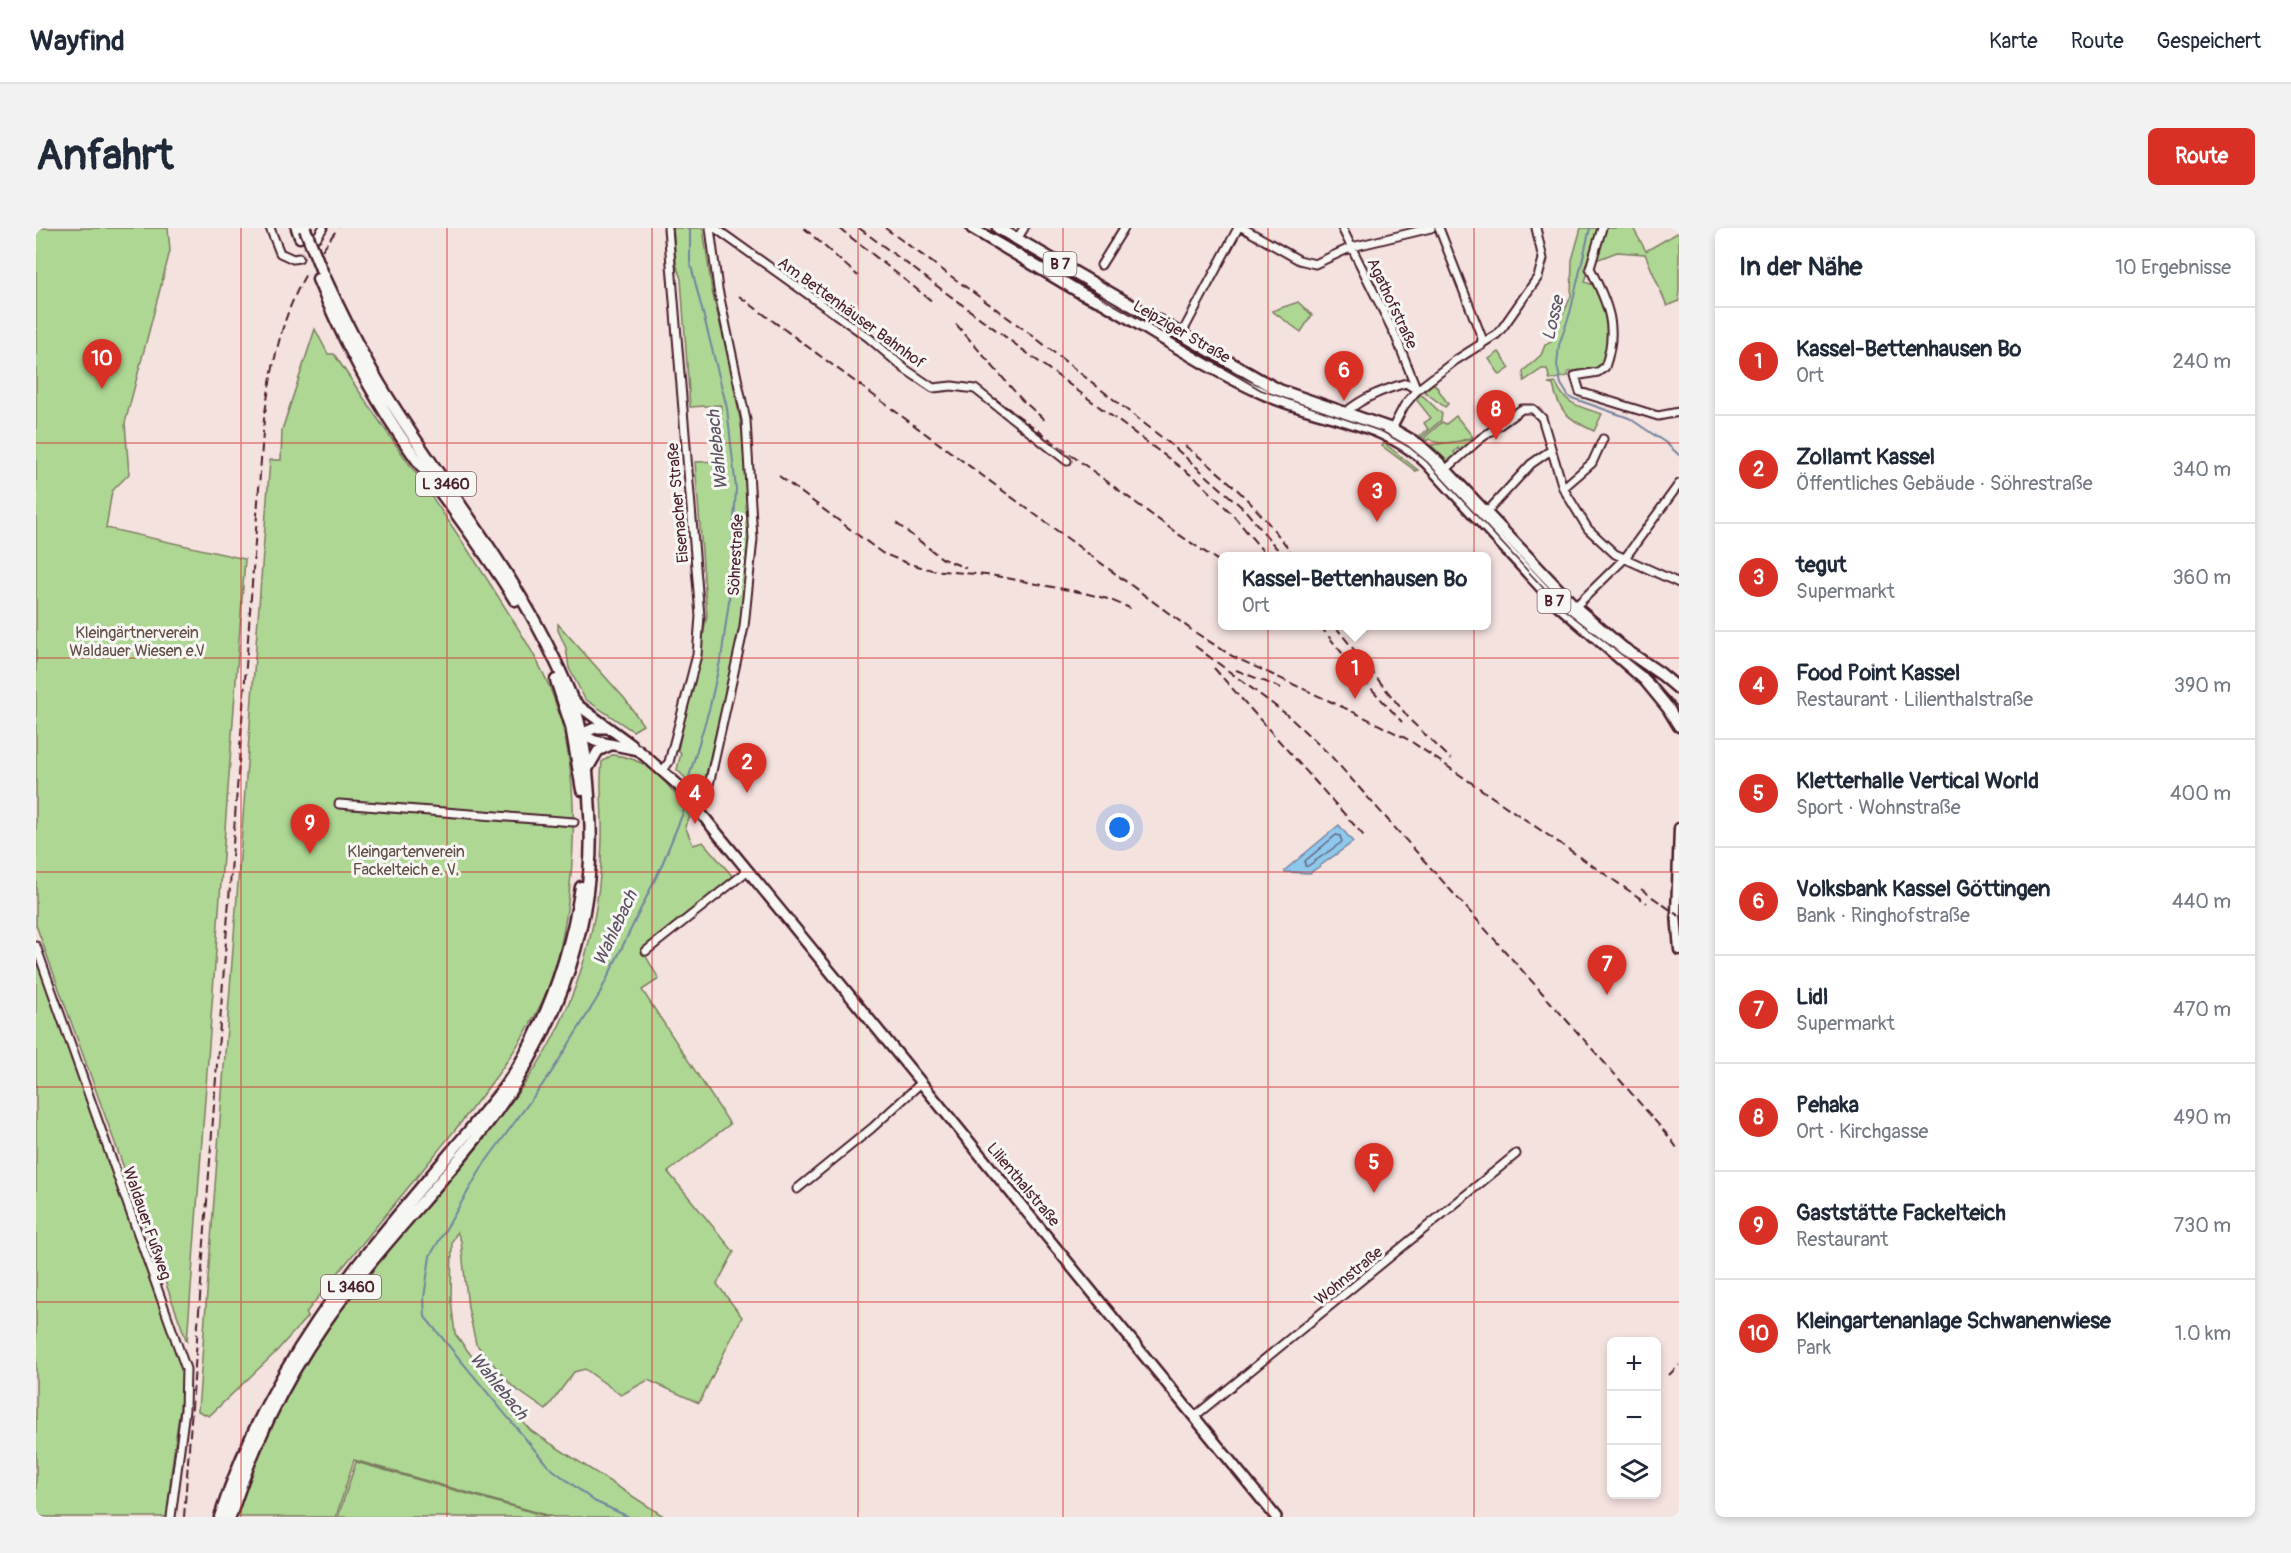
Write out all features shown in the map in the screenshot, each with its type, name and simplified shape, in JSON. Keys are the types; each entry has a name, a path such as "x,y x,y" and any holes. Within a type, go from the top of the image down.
{"main road":[{"name":"Leipziger Straße","path":"972,228 1083,294 1102,302 1262,393 1390,433"},
{"name":"Leipziger Straße","path":"999,228 1273,387 1346,412 1390,433 1442,473 1571,610 1645,680 1668,708 1679,726"},
{"name":"L 3460","path":"220,1517 247,1445 278,1383 307,1335 373,1245 492,1103 520,1063 555,992 574,930 584,861 582,790 571,726 553,672 528,622 494,568 399,434 371,388 330,307 302,230"},
{"name":"L 3460","path":"230,1517 247,1464 296,1366 360,1274 479,1135 529,1062 551,1017 570,968 586,906 591,847 587,770 581,734 571,698 531,614 501,564 387,396 319,272"},
{"name":"B 7","path":"1442,473 1486,513 1571,610 1678,686"},
{"path":"571,698 638,750"},
{"path":"571,726 581,734"},
{"path":"581,734 595,729 609,728"},
{"name":"Lilienthalstraße","path":"581,734 595,741 638,750 663,770 691,800 747,872 1276,1517"},
{"path":"581,734 582,790"},
{"path":"587,770 598,751 614,744"}],"street":[{"path":"270,228 280,253 293,259 299,258"},
{"path":"316,237 323,228"},
{"name":"Eisenacher Straße","path":"663,770 669,762 697,655 700,616 668,228"},
{"name":"Söhrestraße","path":"691,800 706,794 709,785 744,627 753,538 747,420 718,289 710,228"},
{"name":"Am Bettenhäuser Bahnhof","path":"715,228 869,338 905,369 933,388 952,386 975,389 1067,461"},
{"path":"1017,239 1024,228"},
{"path":"1101,265 1124,228"},
{"path":"1181,335 1238,228"},
{"path":"1243,228 1299,260 1315,264 1352,247 1431,228"},
{"name":"Agathofstraße","path":"1342,228 1396,338 1417,390"},
{"path":"1439,228 1482,338 1481,347"},
{"path":"1390,433 1404,406 1417,390 1497,334 1538,277 1543,259 1536,228"},
{"path":"1602,228 1590,268 1607,305 1612,327 1612,346 1605,367 1598,372 1575,376 1580,392 1649,415 1658,416 1679,412"},
{"path":"1346,412 1378,391 1406,383 1417,390"},
{"path":"1442,473 1480,439 1522,409 1533,409 1538,412 1563,488 1588,529 1615,554 1679,583"},
{"path":"1563,488 1592,464 1603,439"},
{"path":"1486,513 1531,464 1551,450"},
{"path":"1571,610 1625,558 1679,484"},
{"path":"339,804 574,822"},
{"path":"1679,828 1676,914 1679,950"},
{"path":"646,951 747,872"},
{"name":"Waldauer Fußweg","path":"36,946 186,1369 185,1410 171,1517"},
{"path":"797,1189 921,1083"},
{"name":"Wohnstraße","path":"1195,1416 1516,1154"}],"green space":[{"name":"Kleingärtnerverein Waldauer Wiesen e.V","path":"36,228 168,228 170,251 125,423 129,474 112,491 106,528 245,559 187,1342 36,925"},
{"path":"673,228 703,228 712,291 732,373 742,431 749,537 741,625 705,779 694,786 677,770 681,753 678,750 707,616 695,462 722,461 721,405 690,407 681,279 676,263"},
{"path":"1581,228 1600,228 1585,282 1596,286 1602,304 1609,340 1606,360 1597,368 1568,372 1568,376 1550,380 1547,369 1542,369 1524,381 1523,371 1541,355 1545,345 1551,342 1571,296 1572,260"},
{"path":"1605,228 1633,228 1646,251 1679,232 1679,301 1667,306 1645,254 1617,252 1594,261"},
{"path":"1298,302 1312,315 1301,332 1272,311"},
{"name":"Kleingartenverein Fackelteich e. V.","path":"315,329 328,354 334,354 473,558 523,637 550,688 565,736 572,785 573,835 570,885 561,945 548,989 531,1023 506,1063 434,1156 311,1306 306,1313 308,1316 274,1354 209,1416 198,1411 270,460 281,460 282,430"},
{"path":"1499,352 1510,368 1500,375 1489,359"},
{"path":"1434,383 1448,404 1445,407 1425,391"},
{"path":"1556,383 1569,401 1602,414 1594,431 1577,423 1566,414 1558,402 1553,385 1548,384"},
{"path":"1420,395 1442,414 1441,420 1422,437 1420,435 1428,429 1424,423 1431,418 1416,399"},
{"path":"1456,416 1473,437 1444,443 1429,439 1427,441 1424,438 1442,422 1446,424"},
{"path":"1474,439 1461,451 1458,448 1454,452 1456,455 1450,461 1446,460 1431,445"},
{"path":"1384,443 1418,470 1416,471 1382,446"},
{"path":"558,624 625,699 643,725 633,731 585,699 569,668 566,648 558,630"},
{"path":"612,755 638,761 658,775 676,795 690,817 685,826 693,845 703,842 734,878 644,953 659,979 642,990 730,1124 668,1172 734,1252 717,1284 742,1317 699,1403 648,1380 621,1395 585,1369 574,1372 546,1410 513,1387 476,1344 468,1308 461,1241 457,1232 452,1242 451,1300 455,1334 531,1431 665,1517 553,1517 354,1460 336,1517 236,1517 271,1424 288,1389 319,1337 371,1267 520,1091 556,1032 576,986 590,938 601,864 602,762"},
{"path":"36,952 185,1373 171,1473 168,1517 36,1517"},
{"path":"356,1462 549,1517 338,1517"}],"water":[{"path":"1339,825 1353,842 1310,873 1285,872 1285,870"}],"waterway":[{"name":"Wahlebach","path":"688,792 689,777 710,706 722,652 729,601 736,489 727,408 690,262 690,228"},
{"name":"Losse","path":"1590,228 1570,313 1559,345 1557,365 1561,384 1569,397 1629,418 1666,443 1679,455"},
{"name":"Wahlebach","path":"629,1517 594,1501 548,1466 425,1317 424,1298 430,1256 484,1164 551,1073 598,997 661,867 687,803"}],"tunnel":[{"path":"299,258 311,243"}],"tram line":[{"path":"982,228 1261,390 1383,432 1409,447 1427,462 1561,607 1645,673 1679,708"}],"railway":[{"path":"322,250 338,228"},
{"path":"804,228 858,276"},
{"path":"839,228 933,302"},
{"path":"859,228 1199,481 1232,514 1264,552"},
{"path":"885,228 1033,336 1174,447 1245,510 1280,552"},
{"path":"184,1517 264,419 283,326 306,274"},
{"path":"739,296 1193,631 1232,656 1409,740 1647,903"},
{"path":"956,324 1022,400 1047,422"},
{"path":"994,398 1178,534 1218,561"},
{"path":"1185,446 1217,471 1244,497 1291,552"},
{"path":"779,476 882,553 907,563 932,570 996,576 1084,593 1130,608"},
{"path":"896,523 943,559 966,568"},
{"path":"1323,630 1402,722"},
{"path":"1338,630 1412,722 1451,759"},
{"path":"1195,646 1286,714 1330,755 1619,1079 1679,1151"},
{"path":"1214,668 1364,836"},
{"path":"1236,670 1281,688"},
{"path":"1641,889 1679,916"},
{"path":"1669,1375 1679,1365"}],"place":[{"name":"Kleingartenanlage Schwanenwiese","path":"102,389"},
{"name":"Volksbank Kassel Göttingen","path":"1344,401"},
{"name":"Pehaka","path":"1496,440"},
{"name":"tegut","path":"1377,522"},
{"name":"Kassel-Bettenhausen Bo","path":"1355,699"},
{"name":"Zollamt Kassel","path":"747,793"},
{"name":"Food Point Kassel","path":"695,824"},
{"name":"Gaststätte Fackelteich","path":"310,854"},
{"name":"Lidl","path":"1607,995"},
{"name":"Kletterhalle Vertical World","path":"1374,1193"}]}
